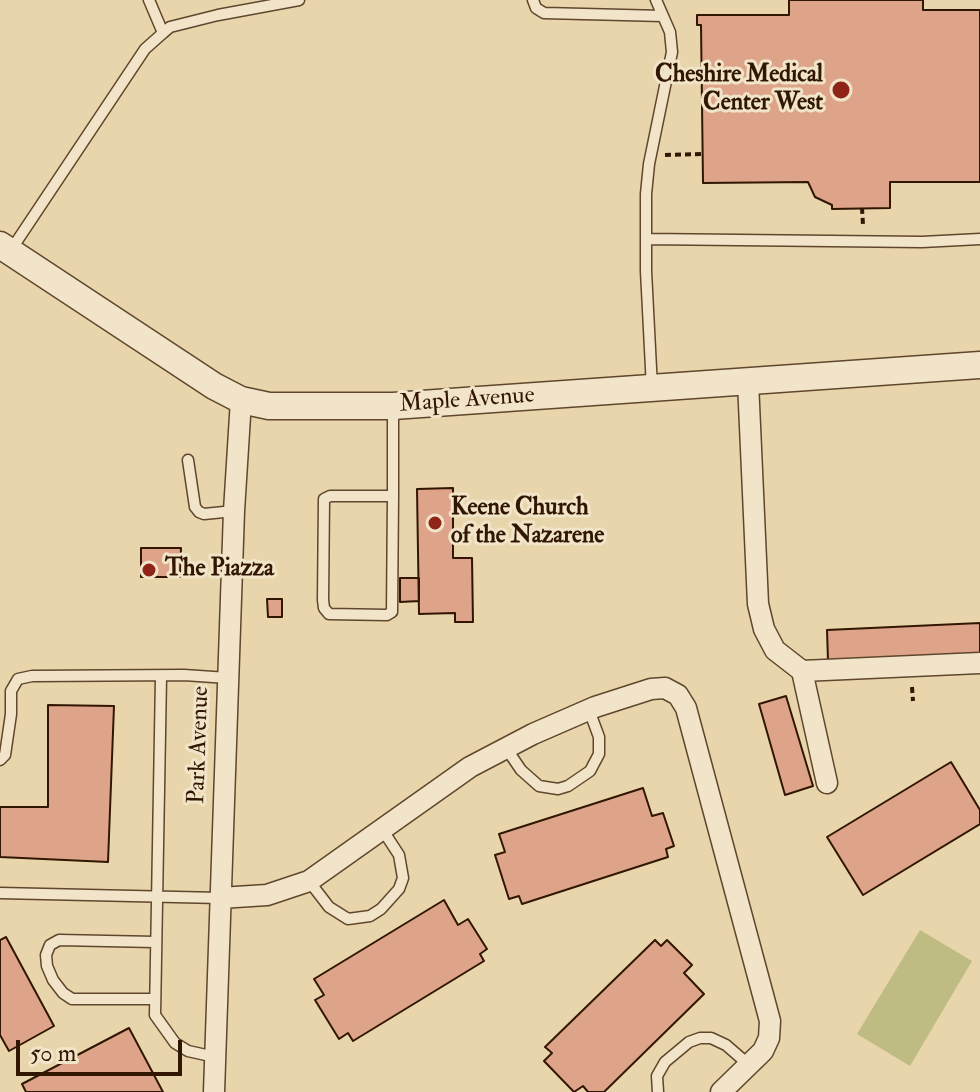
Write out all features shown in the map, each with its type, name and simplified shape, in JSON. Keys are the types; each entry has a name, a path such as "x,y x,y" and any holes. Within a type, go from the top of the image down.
{"street":[{"name":"Maple Avenue","path":"5,249 214,386 241,400 269,406 393,406 980,365"},
{"path":"748,382 758,604 764,629 775,650 802,671 827,783"},
{"name":"Park Avenue","path":"214,1092 234,511 241,400"},
{"path":"802,671 980,663"},
{"path":"220,898 267,895 309,881 470,767 589,710 651,689 665,688 678,695 686,708 770,1021 769,1038 763,1051 721,1092"}],"lane":[{"path":"149,0 163,33"},
{"path":"5,249 145,49 170,27 299,0"},
{"path":"533,0 536,8 544,13 663,16"},
{"path":"594,0 594,14"},
{"path":"652,389 646,194 672,52 670,32 656,0"},
{"path":"646,239 907,242 980,239"},
{"path":"393,406 393,496 393,604 392,612 387,615 329,614 324,608 324,499 330,496 393,496"},
{"path":"188,460 195,507 199,512 234,511"},
{"path":"0,760 5,755 11,691 18,679 32,676 228,678"},
{"path":"161,677 155,1015 175,1043 188,1051 215,1057"},
{"path":"506,748 521,770 539,786 548,789 568,786 590,771 599,754 599,737 589,710"},
{"path":"309,881 338,915 359,919 381,909 399,889 403,878 399,855 382,829"},
{"path":"0,893 220,898"},
{"path":"154,999 72,999 53,980 46,955 50,945 59,940 155,942"},
{"path":"658,1092 657,1076 665,1062 689,1042 700,1038 711,1038 726,1045 749,1065"}],"path":[{"path":"651,155 703,154"},
{"path":"862,208 863,225"}],"shaded area":[{"path":"920,930 972,961 910,1066 857,1034"}],"building":[{"name":"Cheshire Medical Center West","path":"789,0 923,0 923,10 980,10 980,182 890,182 890,208 832,209 832,205 815,197 808,182 703,183 701,25 697,25 697,15 789,15"},
{"name":"Keene Church of the Nazarene","path":"453,488 453,558 472,558 473,622 455,622 455,613 419,614 417,489"},
{"path":"141,548 181,548 180,577 141,577"},
{"name":"Keene Church of the Nazarene","path":"400,578 419,578 419,601 400,602"},
{"path":"267,599 282,599 282,617 268,617"},
{"path":"980,623 980,655 828,661 827,630"},
{"path":"786,696 813,786 785,795 759,704"},
{"path":"48,705 114,706 108,862 0,857 0,807 48,807"},
{"path":"951,762 980,810 980,824 863,895 827,837"},
{"path":"643,788 652,816 663,813 674,846 666,849 668,857 522,904 519,896 509,899 495,855 505,852 499,834"},
{"path":"444,900 458,925 468,919 487,949 480,954 484,961 353,1041 348,1033 339,1039 315,1000 324,995 314,979"},
{"path":"6,937 54,1026 9,1051 0,1035 0,940"},
{"path":"655,940 661,946 667,940 692,965 684,973 704,994 604,1092 588,1092 583,1086 574,1092 544,1061 552,1053 545,1047"},
{"path":"129,1028 163,1092 26,1092 22,1084"}],"place":[{"name":"Cheshire Medical Center West","path":"841,90"},
{"name":"Keene Church of the Nazarene","path":"435,523"},
{"name":"The Piazza","path":"149,570"}]}
